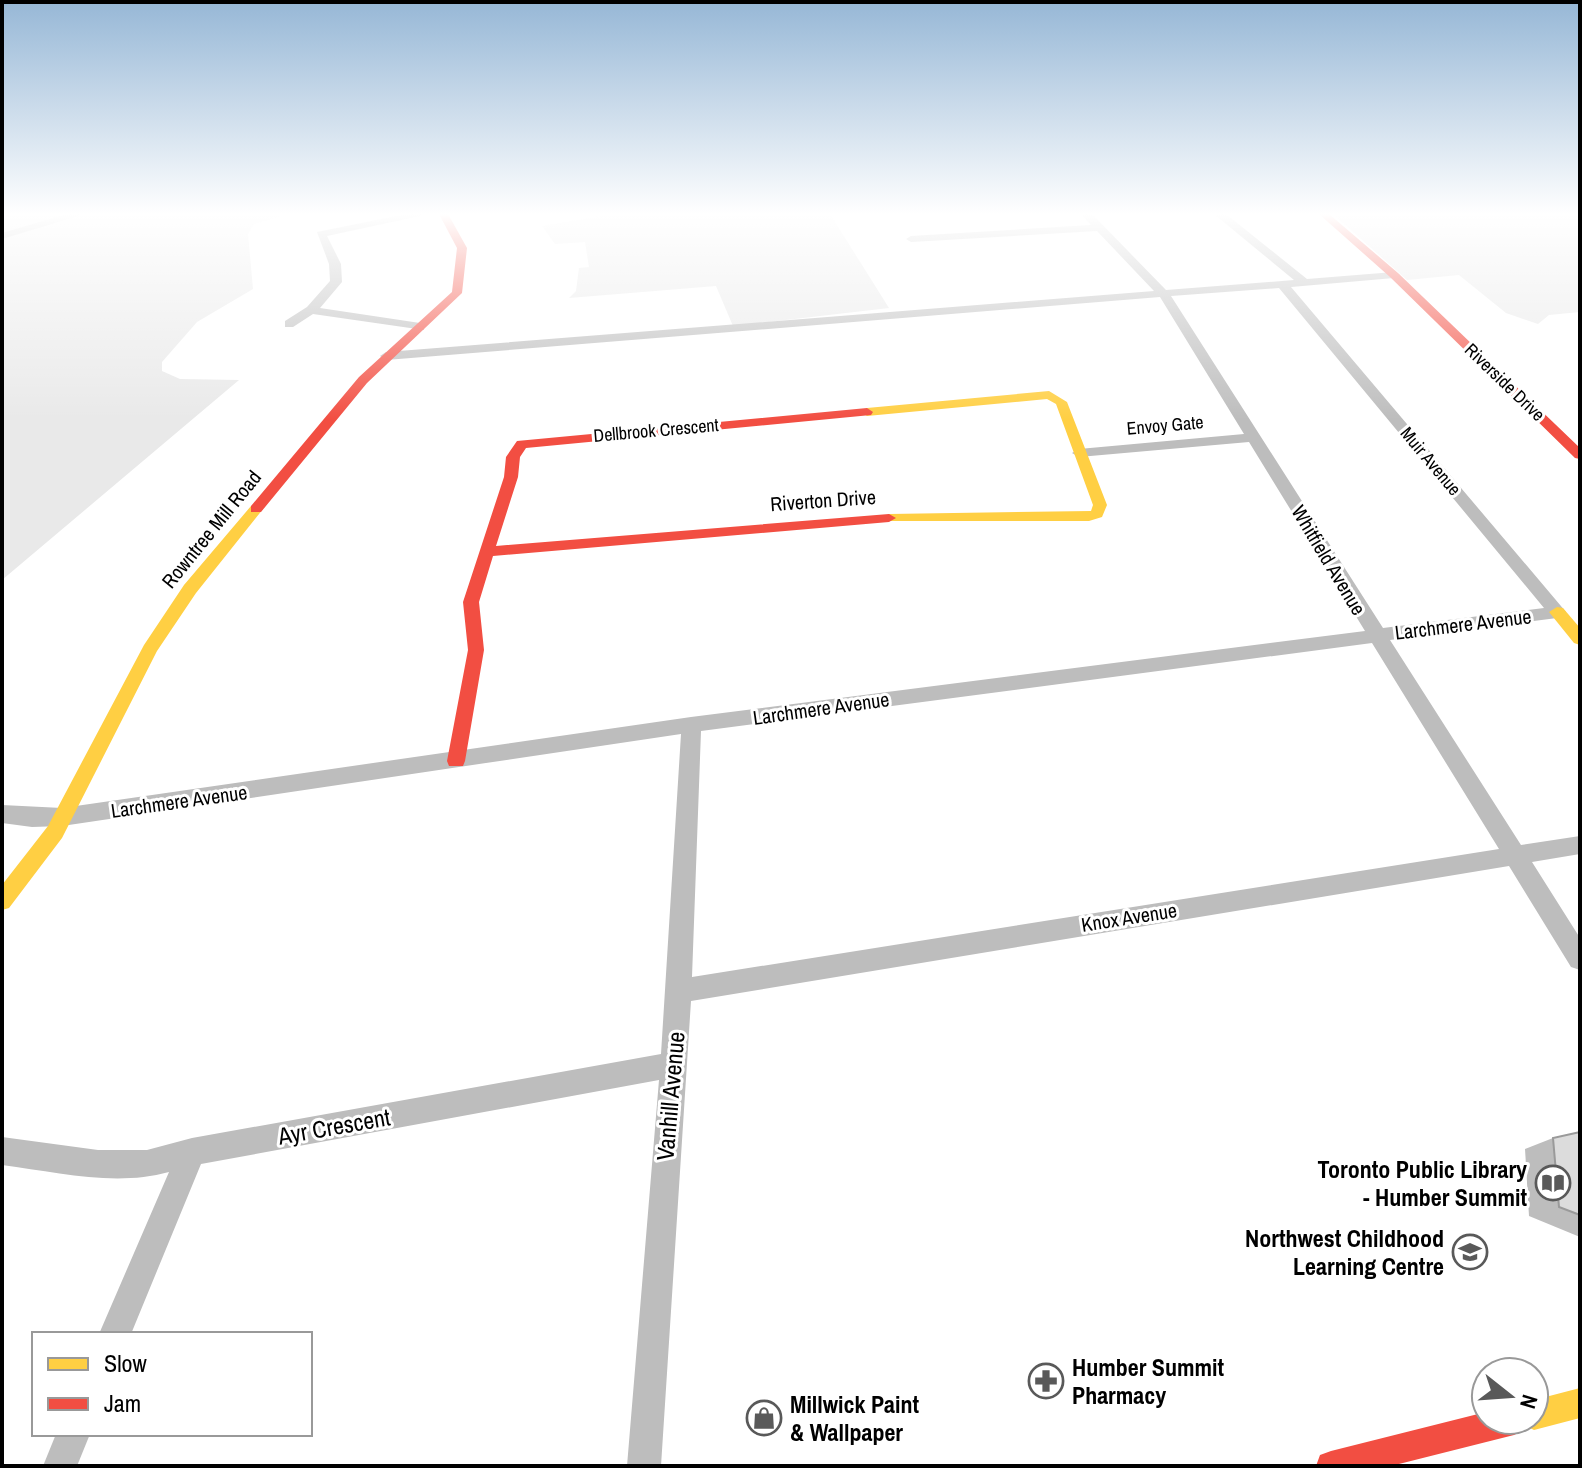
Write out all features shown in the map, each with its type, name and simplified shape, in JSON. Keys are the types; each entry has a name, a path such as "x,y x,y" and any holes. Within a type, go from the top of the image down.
{"street":[{"path":"289,324 311,310 335,283"},
{"name":"Rowntree Mill Road","path":"2,901 23,877 62,817 168,618 386,356 453,298 460,283"},
{"name":"Whitfield Avenue","path":"1153,283 1163,293 1255,437 1374,635 1516,853 1580,959"},
{"path":"386,356 1298,283"},
{"name":"Riverside Drive","path":"1402,283 1580,455"},
{"name":"Muir Avenue","path":"1282,284 1580,639"},
{"path":"311,310 420,327"},
{"name":"Dellbrook Crescent","path":"456,761 476,650 471,602 511,477 515,450 534,442 1043,394 1061,402 1079,453"},
{"name":"Envoy Gate","path":"1079,453 1255,437"},
{"name":"Riverton Drive","path":"486,552 865,518 1089,517 1097,514 1100,505 1079,453"},
{"name":"Larchmere Avenue","path":"2,814 32,818 62,817 691,725 1580,609"},
{"name":"Vanhill Avenue","path":"644,1466 671,1065 679,991 691,725"},
{"name":"Knox Avenue","path":"679,991 1580,845"},
{"name":"Ayr Crescent","path":"2,1151 98,1164 147,1164 192,1152 671,1065"},
{"path":"116,1332 192,1152"},
{"path":"1550,1411 1580,1403"},
{"path":"1344,1464 1470,1431"},
{"path":"60,1466 72,1436"}],"shaded area":[{"path":"2,283 252,283 253,289 197,322 162,362 162,371 180,379 239,380 2,580"},
{"path":"577,283 873,283 889,308 733,326 716,286 569,298 576,291"},
{"path":"1468,283 1580,283 1580,312 1549,315 1538,324 1506,313"}],"building":[{"path":"1580,1132 1580,1215 1559,1207 1553,1138"}],"traffic: slow":[{"path":"867,412 1049,395 1061,402 1100,505 1097,514 1089,517 889,518"},
{"path":"2,901 55,832 150,649 190,589 256,509"},
{"path":"1557,612 1580,639"},
{"path":"1550,1411 1580,1403"}],"traffic: jam":[{"path":"256,509 363,380 457,293 458,283"},
{"path":"1402,283 1580,455"},
{"path":"456,761 476,650 471,602 511,477 513,457 522,444 867,412"},
{"path":"486,552 889,518"},
{"path":"1331,1466 1470,1431"}],"place":[{"name":"Toronto Public Library - Humber Summit","path":"1553,1183"},
{"name":"Northwest Childhood Learning Centre","path":"1470,1252"},
{"name":"Humber Summit Pharmacy","path":"1046,1381"},
{"name":"Millwick Paint & Wallpaper","path":"764,1418"}]}
